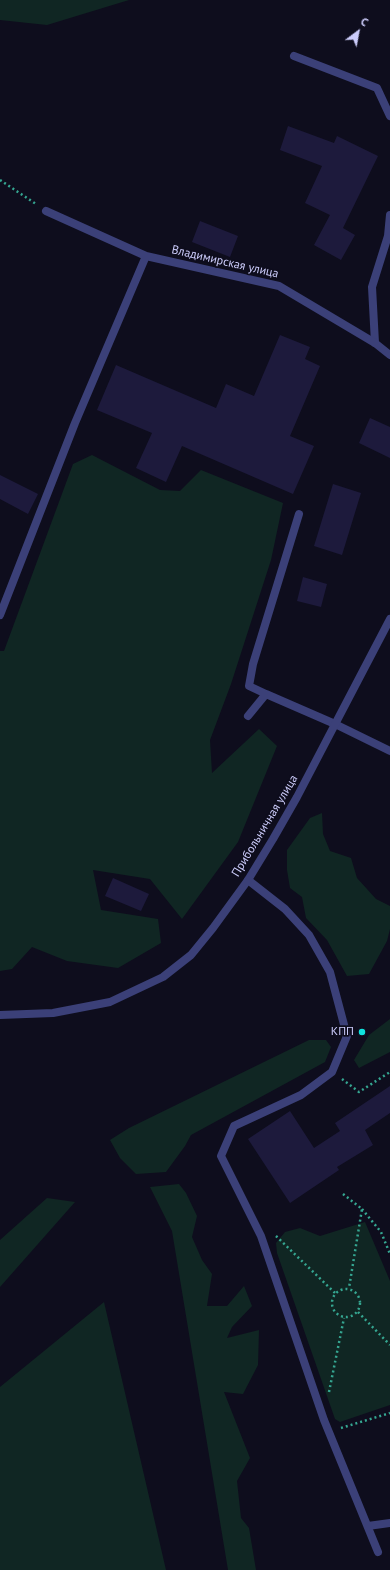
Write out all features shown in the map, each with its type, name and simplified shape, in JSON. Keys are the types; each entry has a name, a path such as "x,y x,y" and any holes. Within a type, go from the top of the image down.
{"street":[{"path":"294,56 376,88 390,116"},
{"name":"Владимирская улица","path":"46,211 146,256 279,286 375,343 390,355"},
{"path":"375,343 372,287 388,236 390,215"},
{"path":"0,614 75,423 146,256"},
{"path":"300,514 253,664 249,686 335,724 390,751"},
{"name":"Прибольничная улица","path":"0,1015 53,1013 110,1002 163,977 191,955 248,880 297,797 390,619"},
{"path":"248,716 266,694"},
{"path":"248,880 285,909 309,935 330,972 347,1036 332,1072 301,1095 234,1126 221,1156 261,1236 328,1432 378,1552"},
{"path":"368,1526 390,1522"}],"path":[{"path":"0,180 46,211"},
{"path":"332,1072 359,1092 390,1072"},
{"path":"343,1194 362,1209 381,1232 390,1254"},
{"path":"349,1288 362,1209"},
{"path":"271,1231 335,1293"},
{"path":"342,1288 349,1288 358,1294 361,1303 358,1312 351,1317 344,1318 333,1310 331,1301 335,1293 342,1288"},
{"path":"358,1312 390,1345"},
{"path":"324,1420 344,1318"},
{"path":"328,1432 390,1413"}],"green space":[{"path":"0,0 129,0 47,25 0,20"},
{"path":"92,455 160,490 180,491 201,470 283,503 271,560 231,684 210,740 212,773 259,729 277,746 238,842 182,919 150,879 93,870 101,910 158,919 161,943 118,968 67,961 32,947 12,969 0,971 0,651 4,651 73,464"},
{"path":"322,813 323,834 330,851 351,858 357,878 376,899 390,906 390,929 387,941 369,974 347,976 327,940 306,918 302,897 290,888 287,870 287,850 310,818"},
{"path":"390,1019 390,1052 359,1068 354,1060 369,1035"},
{"path":"309,1040 326,1040 331,1047 325,1062 191,1135 166,1172 136,1174 120,1158 110,1140 129,1128"},
{"path":"179,1184 186,1193 197,1216 192,1237 202,1260 212,1274 207,1306 227,1306 244,1286 252,1306 232,1327 227,1338 259,1330 258,1365 243,1394 224,1392 250,1458 237,1481 241,1518 249,1528 256,1570 228,1570 172,1231 150,1187"},
{"path":"47,1198 75,1202 0,1287 0,1240"},
{"path":"365,1222 390,1281 390,1405 340,1422 335,1419 277,1253 276,1243 285,1232 300,1228 320,1236"},
{"path":"104,1302 166,1570 0,1570 0,1387"}],"building":[{"path":"288,126 334,143 337,136 378,156 343,228 355,235 341,260 314,245 330,215 305,203 322,166 280,150"},
{"path":"200,221 238,236 230,257 192,242"},
{"path":"280,335 310,347 305,359 320,366 290,436 314,446 293,494 182,446 166,482 136,468 152,433 97,410 116,365 216,408 226,384 254,396"},
{"path":"370,418 390,427 390,458 359,443"},
{"path":"0,475 38,494 28,514 0,499"},
{"path":"333,484 361,493 342,555 314,546"},
{"path":"303,577 327,584 321,607 297,601"},
{"path":"113,878 149,894 141,911 105,896"},
{"path":"390,1086 390,1113 365,1130 373,1145 337,1167 339,1170 290,1203 248,1139 290,1111 314,1148 340,1131 335,1123"}],"place":[{"name":"КПП","path":"362,1032"}]}
